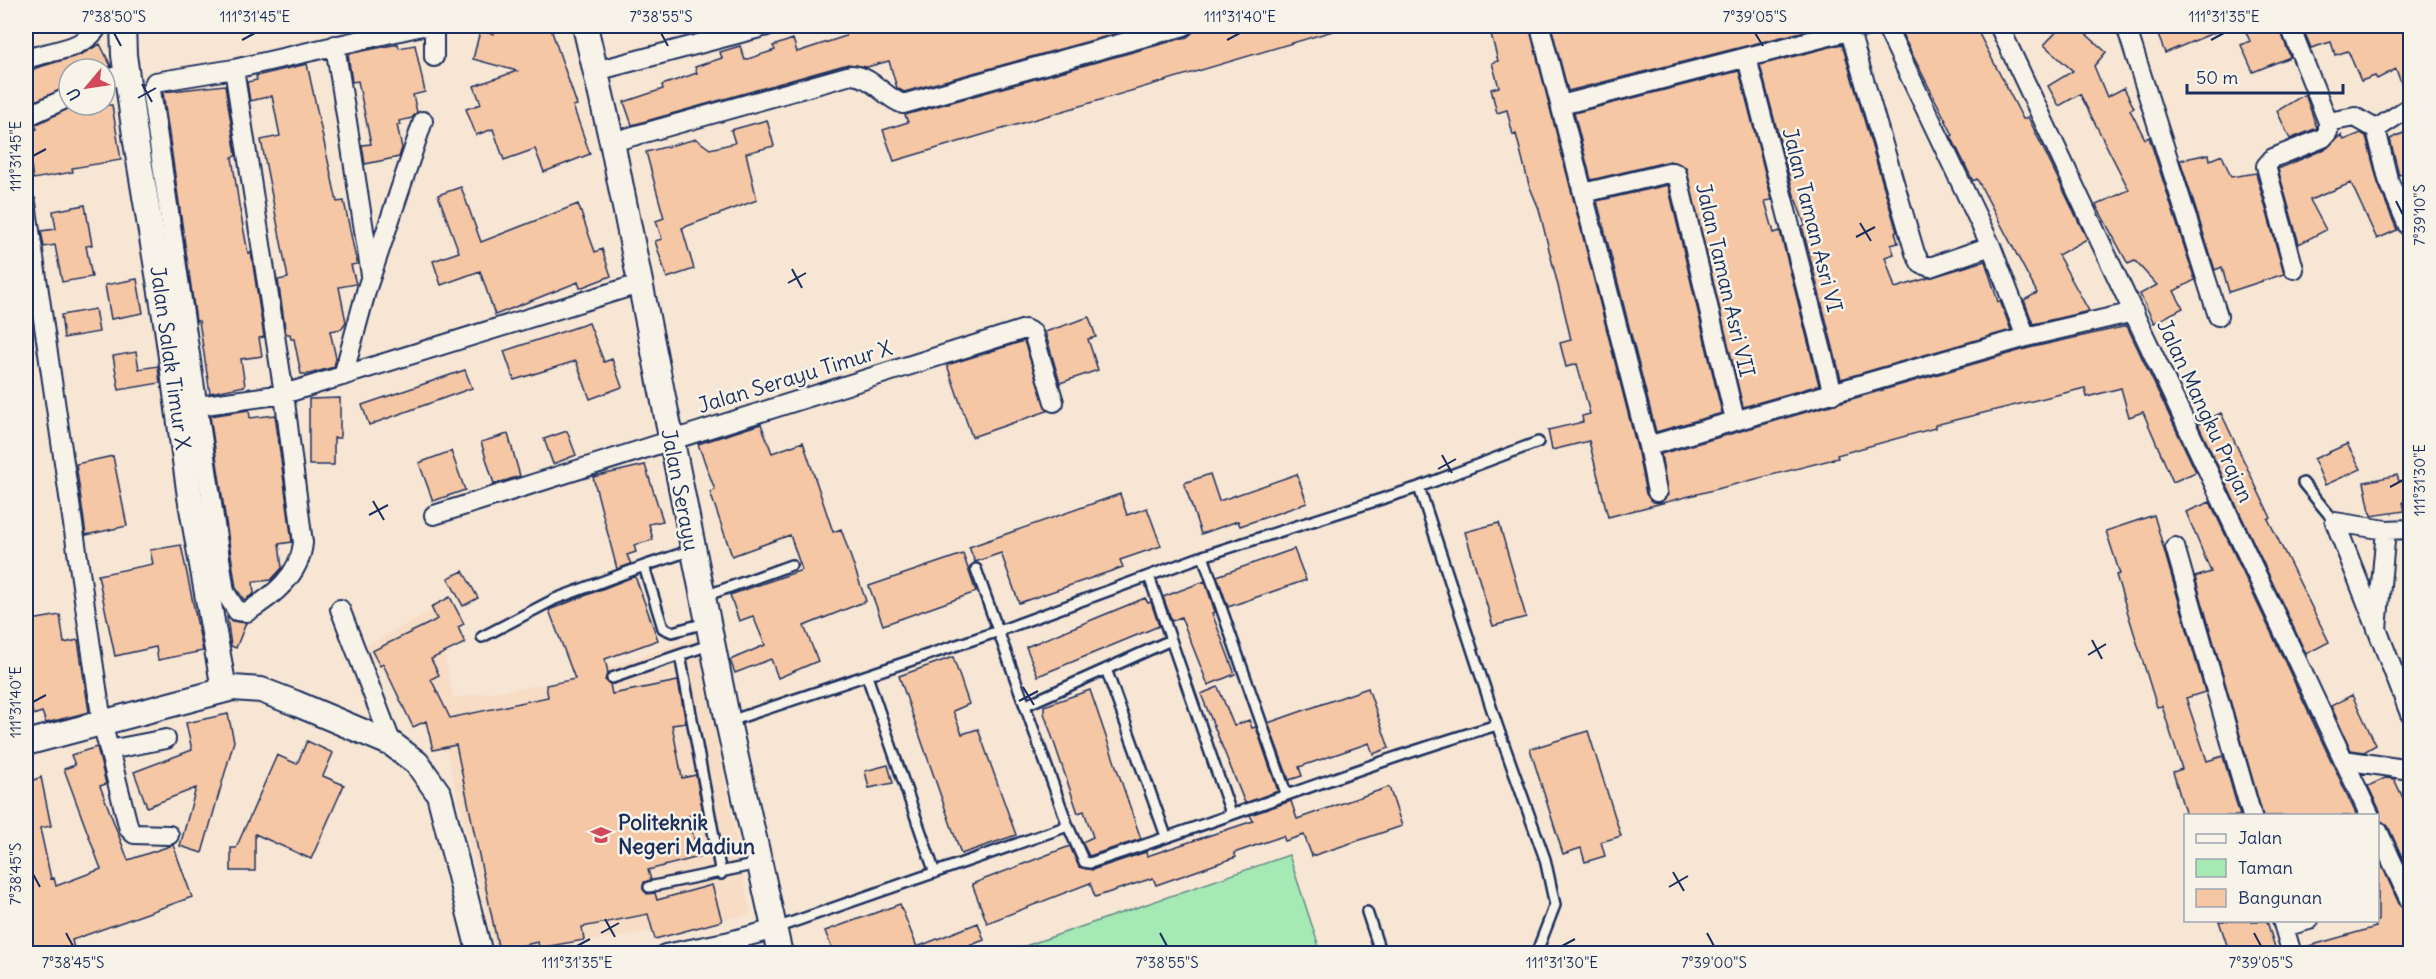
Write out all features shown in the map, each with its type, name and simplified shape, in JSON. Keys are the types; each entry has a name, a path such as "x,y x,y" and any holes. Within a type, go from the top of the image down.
{"street":[{"path":"26,59 75,45 89,36 98,26"},
{"name":"Jalan Salak Timur X","path":"117,69 123,26"},
{"name":"Jalan Serayu","path":"585,26 612,142 728,722 780,954"},
{"path":"596,71 767,26"},
{"path":"612,142 851,75 865,76 891,100 903,104 1184,26"},
{"path":"1540,26 1648,446 1657,492"},
{"path":"1561,105 1868,26"},
{"path":"1886,26 1991,246 2026,337"},
{"name":"Jalan Mangku Prajan","path":"1999,26 2369,814"},
{"path":"2126,26 2218,316"},
{"path":"2290,26 2328,122 2328,132 2323,138 2273,158 2266,166 2294,268"},
{"path":"234,69 284,394 303,543 302,553 292,575 269,597 247,612 237,611 225,592 151,90 155,82 234,69 335,45 429,27 436,38 434,57"},
{"path":"1850,32 1915,253 1921,264 1930,267 1991,246"},
{"path":"335,45 371,277"},
{"name":"Jalan Taman Asri VI","path":"1747,58 1833,394"},
{"name":"Jalan Salak Timur X","path":"117,81 167,328 190,497 229,688"},
{"path":"26,117 57,103"},
{"path":"2376,129 2410,107"},
{"path":"2328,122 2355,117 2376,129 2388,179 2408,226"},
{"path":"356,372 371,277 423,121"},
{"name":"Jalan Taman Asri VII","path":"1583,193 1672,172 1677,174 1735,420"},
{"path":"26,203 102,722 131,832 169,834"},
{"path":"198,406 284,394 639,284"},
{"path":"1648,446 2026,337 2133,312"},
{"name":"Jalan Serayu Timur X","path":"434,515 1025,329 1033,333 1053,402"},
{"path":"2335,522 2386,530 2410,529"},
{"path":"2335,522 2410,714"},
{"path":"2377,629 2386,530"},
{"path":"2175,547 2251,814"},
{"path":"340,609 392,744"},
{"path":"26,742 229,688 261,690 392,744 417,763 439,794 480,954"},
{"path":"109,750 166,739"},
{"path":"2344,760 2410,770"},
{"path":"2379,833 2410,902"},
{"path":"2292,954 2283,924 2300,922"},
{"path":"664,954 730,941 774,929"}],"lane":[{"path":"728,722 999,631 1203,556 1419,487 1538,442"},
{"path":"2303,483 2335,522"},
{"path":"1419,487 1497,725 1545,859 1555,904 1536,954"},
{"path":"482,637 555,599 692,550"},
{"path":"1203,556 1286,793"},
{"path":"702,596 791,565"},
{"path":"644,566 663,628 672,632 711,634"},
{"path":"976,569 1079,856 1084,862 1090,863 1286,793 1497,725"},
{"path":"1149,576 1231,813"},
{"path":"612,678 680,656 711,634"},
{"path":"1026,705 1171,640"},
{"path":"680,656 721,874"},
{"path":"1106,669 1166,836"},
{"path":"867,676 935,873"},
{"path":"774,929 1068,826"},
{"path":"649,887 721,874 758,864"},
{"path":"1367,912 1381,954"}],"shaded area":[{"name":"Politeknik Negeri Madiun","path":"436,609 453,698 571,680 697,637 751,915 515,953 496,953 447,754 363,647"}],"green space":[{"path":"1289,855 1321,953 1005,953"}],"building":[{"path":"492,26 550,26 577,105 573,106 590,154 544,172 535,149 504,160 493,129 476,135 466,109 481,104 474,86 517,71 473,59 480,31 494,34"},
{"path":"843,26 1144,26 904,92 897,88 889,61 867,67 848,64 632,125 624,102 663,89 662,85 697,73 695,67 722,58 720,52 740,46 745,60 775,50 773,46 793,39 797,52 846,36"},
{"path":"1195,26 1333,26 1333,31 894,161 883,130 908,122 905,115 1187,37"},
{"path":"1489,26 1529,26 1637,448 1646,494 1653,502 1660,503 1668,495 1661,454 2029,348 2127,326 2196,472 2173,482 2143,412 2129,417 2121,388 2087,397 2085,388 1935,425 1935,428 1837,455 1838,458 1608,517 1589,441 1552,450 1548,430 1583,422 1582,416 1590,414 1577,364 1566,367 1560,343 1571,340 1539,209 1529,185 1516,134 1513,135 1507,110 1497,113 1491,89 1499,87 1492,63 1498,61"},
{"path":"1551,26 1825,26 1568,91"},
{"path":"1898,26 1975,26 2023,119 2028,117 2087,239 2058,255 2089,311 2033,324 2024,300 2037,293 1977,179 1973,181 1951,136 1953,135"},
{"path":"2062,26 2077,26 2106,52 2094,66 2107,97 2124,88 2134,108 2130,110 2145,139 2149,137 2195,280 2174,291 2183,308 2154,323 2140,294 2157,285 2135,261 2128,264 2096,205 2129,190 2080,94 2059,106 2048,86 2073,71 2044,45"},
{"path":"2179,26 2230,26 2165,53 2158,35"},
{"path":"2243,26 2279,26 2290,57 2253,72 2241,45 2250,41"},
{"path":"2302,26 2410,26 2410,96 2406,97 2396,69 2377,79 2375,76 2361,81 2348,51 2335,55 2331,42 2311,48"},
{"path":"100,44 106,57 73,57"},
{"path":"398,44 399,48 415,45 425,92 413,95 417,112 412,118 399,121 400,125 397,125 402,148 399,157 365,164 362,145 371,144 358,81 352,82 348,54"},
{"path":"1842,44 1897,232 1895,232 1898,243 1891,245 1894,254 1885,257 1895,288 1985,261 1998,302 2000,301 2011,330 1841,379 1802,226 1805,225 1794,195 1760,65"},
{"path":"57,62 57,91 26,105 26,75 36,68"},
{"path":"307,64 337,202 344,201 357,264 351,265 356,284 339,287 346,322 341,329 330,331 336,358 334,367 301,374 294,339 291,339 290,334 286,334 278,280 288,278 261,140 280,136 272,96 250,101 247,82 257,80 256,76"},
{"path":"1739,71 1772,200 1765,201 1774,233 1780,231 1819,385 1743,407 1686,167 1670,161 1591,180 1574,113"},
{"path":"225,85 236,156 232,157 239,205 248,253 251,252 264,337 259,338 262,356 241,359 245,386 210,393 199,321 196,321 163,92"},
{"path":"2305,94 2317,128 2290,139 2277,111"},
{"path":"57,114 57,117 114,117 121,160 72,168 73,172 33,179 26,131 37,129 35,125"},
{"path":"767,120 774,146 746,153 757,200 682,228 694,269 667,278 655,241 662,239 656,221 664,218 646,152 696,139 710,149 735,143 731,130"},
{"path":"2410,130 2410,170 2399,175 2390,139"},
{"path":"2361,133 2366,136 2378,183 2397,230 2377,239 2351,183 2310,200 2326,230 2299,244 2278,169 2327,148 2341,135 2344,140"},
{"path":"2209,154 2210,160 2222,155 2231,177 2256,173 2284,274 2229,292 2222,267 2215,270 2180,160"},
{"path":"1668,185 1722,413 1656,432 1597,201"},
{"path":"461,187 481,242 578,204 595,252 602,249 611,276 580,288 578,282 495,315 480,271 441,285 433,261 459,252 438,195"},
{"path":"85,205 92,245 86,246 92,277 62,282 55,245 44,247 41,231 56,229 53,211"},
{"path":"137,279 143,313 111,319 105,285"},
{"path":"95,309 99,332 64,338 61,315"},
{"path":"1089,317 1096,337 1088,339 1098,370 1060,383 1045,332"},
{"path":"589,323 604,362 612,359 622,387 590,399 576,361 514,380 504,351"},
{"path":"1024,341 1047,411 972,437 947,365"},
{"path":"136,352 139,369 158,366 160,383 119,390 113,356"},
{"path":"465,370 472,388 369,425 362,405"},
{"path":"340,398 340,438 334,438 334,465 309,465 309,399"},
{"path":"249,410 250,418 275,415 292,542 279,544 282,568 271,580 253,582 254,594 244,600 236,588 210,416"},
{"path":"2221,413 2271,518 2268,519 2329,642 2306,654 2198,424"},
{"path":"761,424 772,453 803,442 833,532 841,529 866,601 804,626 818,661 778,678 771,659 735,673 730,660 765,645 753,616 739,621 730,595 802,570 790,535 732,556 710,492 715,490 698,444"},
{"path":"567,431 576,455 553,464 544,439"},
{"path":"508,434 520,476 494,484 481,442"},
{"path":"2347,444 2361,469 2325,485 2314,459"},
{"path":"451,451 465,490 433,501 419,463"},
{"path":"113,456 127,526 86,535 76,464"},
{"path":"645,465 663,521 649,524 653,540 634,545 636,552 627,555 631,564 617,569 593,477"},
{"path":"1210,474 1219,501 1297,474 1307,503 1240,526 1238,521 1201,534 1184,483"},
{"path":"2397,475 2399,481 2410,481 2410,502 2403,502 2405,511 2371,516 2364,482"},
{"path":"1120,494 1127,515 1147,508 1161,546 1120,560 1123,567 1019,603 1001,553 975,562 969,547"},
{"path":"2210,502 2356,814 2262,814 2195,577 2211,572 2186,512"},
{"path":"2154,515 2205,692 2186,698 2207,761 2223,756 2239,814 2185,814 2173,772 2182,769 2162,706 2157,707 2116,575 2120,574 2106,531"},
{"path":"1499,523 1526,617 1493,626 1465,532"},
{"path":"181,545 203,651 158,660 156,647 115,656 98,575 153,564 150,550"},
{"path":"1294,549 1306,580 1228,607 1217,576"},
{"path":"963,554 976,592 883,625 869,586"},
{"path":"463,571 478,598 463,606 448,578"},
{"name":"Politeknik Negeri Madiun","path":"635,576 658,640 605,659 608,673 605,680 610,684 612,694 678,681 686,723 672,725 682,778 696,775 703,812 688,816 699,857 648,870 651,880 644,882 643,889 647,894 655,893 657,900 712,885 722,921 655,939 648,914 582,927 584,940 539,948 538,942 499,951 456,745 433,750 426,721 413,727 383,664 380,666 372,651 437,619 431,607 450,597 464,624 458,627 465,643 431,659 439,675 431,679 450,718 548,697 546,685 575,679 549,610"},
{"path":"1205,581 1215,612 1212,613 1235,674 1208,685 1181,617 1172,621 1163,597"},
{"path":"1145,598 1148,603 1151,602 1159,626 1038,676 1026,647"},
{"path":"60,615 64,643 78,640 89,712 46,723 42,712 33,715 26,680 26,621"},
{"path":"227,617 232,621 246,623 236,648 231,646"},
{"path":"953,657 969,704 953,711 962,734 978,729 1016,835 961,854 899,676"},
{"path":"1218,687 1234,726 1249,720 1252,728 1256,727 1278,791 1245,803 1201,694"},
{"path":"1368,688 1389,748 1373,754 1369,743 1299,767 1302,776 1289,780 1268,723"},
{"path":"1090,690 1141,839 1089,856 1082,842 1093,837 1084,811 1078,813 1044,713 1044,706"},
{"path":"2352,695 2376,745 2364,752 2351,750 2331,706"},
{"path":"228,714 234,741 202,853 180,846 196,788 147,807 134,772 192,750 186,723"},
{"path":"1588,731 1621,836 1601,842 1605,856 1585,862 1581,848 1563,854 1530,749"},
{"path":"307,741 333,753 323,776 344,785 311,859 255,834 255,871 231,871 231,848 236,848 277,755 297,764"},
{"path":"97,747 106,784 100,786 128,860 173,845 192,897 72,940 75,954 31,954 26,929 26,783 41,777 51,826 40,828 51,879 54,878 56,886 101,869 64,769 75,765 71,755"},
{"path":"888,765 893,783 869,788 865,771"},
{"path":"2385,778 2394,779 2410,813 2410,875 2388,826 2380,820 2380,811 2368,786"},
{"path":"1389,787 1402,826 1312,856 1304,835 1285,841 1283,836 1234,853 1236,857 1156,885 1153,878 1095,897 1090,883 987,923 972,884 1070,846 1079,867 1092,870 1146,852 1147,856 1253,821 1250,815 1291,801 1297,819"},
{"path":"2379,859 2400,906 2410,912 2410,954 2303,954 2302,948 2376,927 2374,922 2379,922"},
{"path":"900,904 917,947 978,923 984,940 948,954 834,954 825,931"},
{"path":"2219,922 2267,922 2277,954 2230,954"}],"place":[{"name":"Politeknik Negeri Madiun","path":"601,835"}]}
